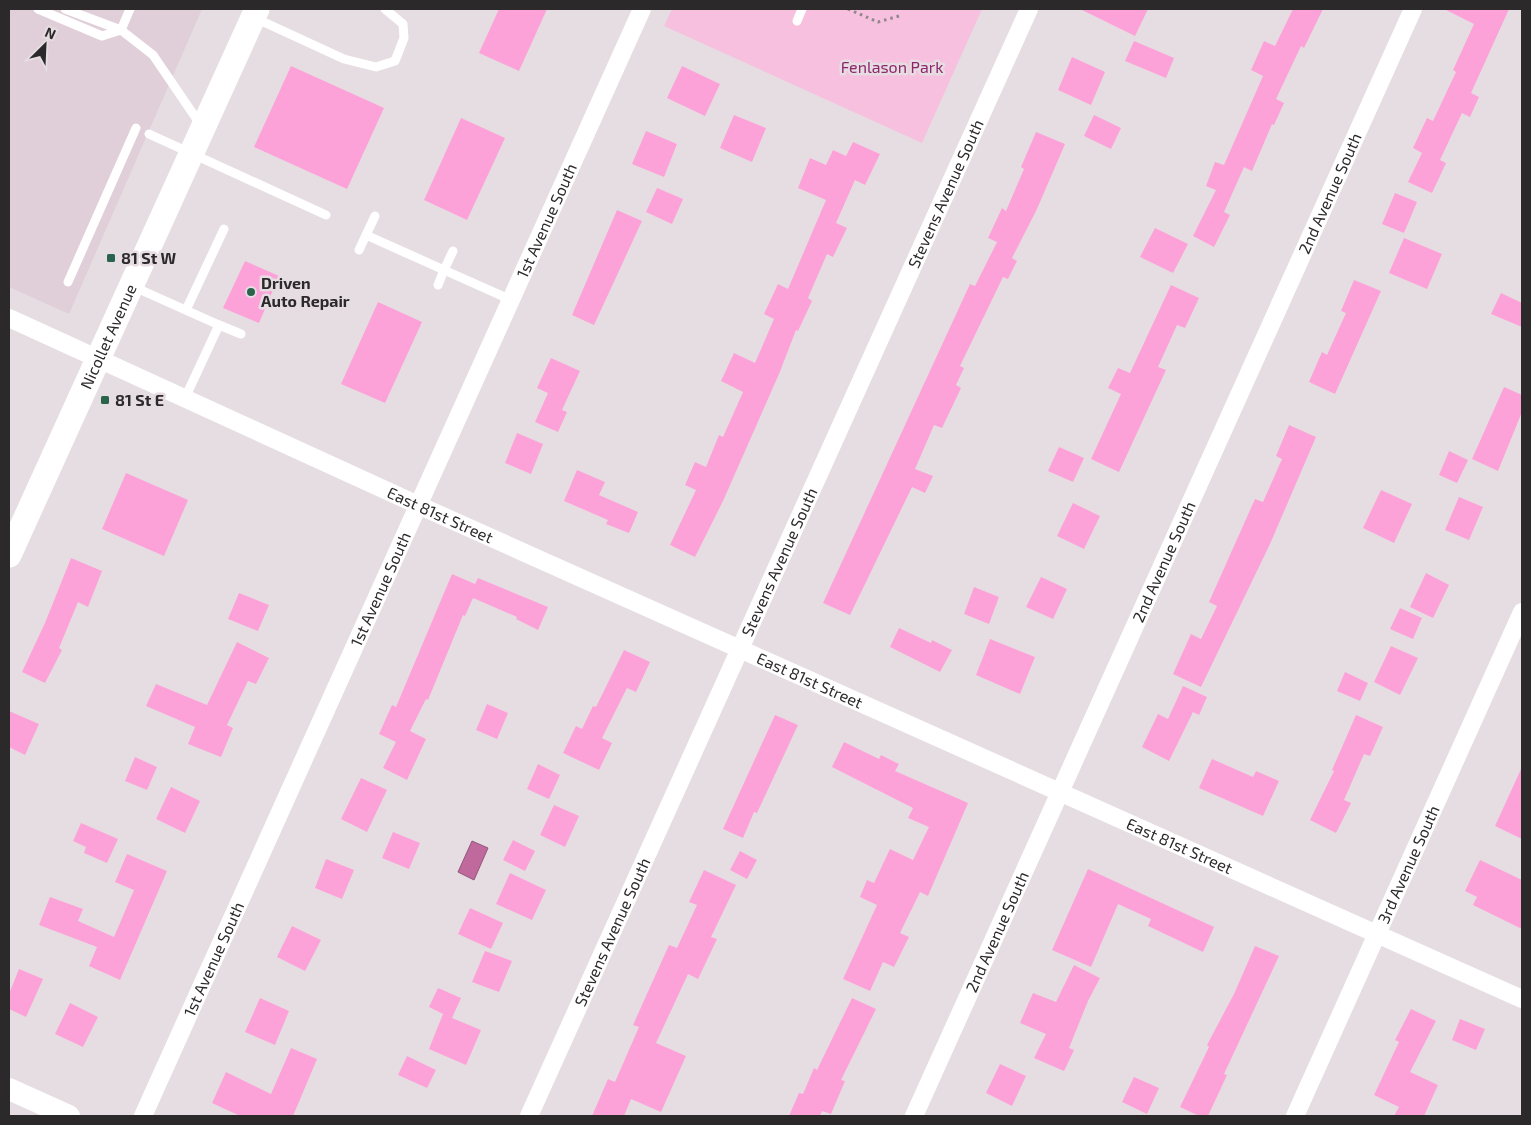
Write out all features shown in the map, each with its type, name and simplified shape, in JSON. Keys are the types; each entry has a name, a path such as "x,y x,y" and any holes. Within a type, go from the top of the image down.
{"main road":[{"name":"Nicollet Avenue","path":"9,555 255,13"}],"street":[{"name":"1st Avenue South","path":"143,1116 642,9"},
{"name":"Stevens Avenue South","path":"529,1116 1029,9"},
{"name":"2nd Avenue South","path":"914,1116 1413,9"},
{"name":"East 81st Street","path":"9,318 98,357 418,505 1522,999"},
{"name":"3rd Avenue South","path":"1295,1116 1522,612"},
{"path":"9,1089 69,1116"}],"lane":[{"path":"38,9 102,36 121,30 130,9"},
{"path":"66,9 121,30 153,55 203,127"},
{"path":"255,13 344,59 376,66 395,61 404,38 403,24 385,9"},
{"path":"797,20 802,9"},
{"path":"68,282 136,128"},
{"path":"149,134 326,215"},
{"path":"359,250 374,216"},
{"path":"186,310 224,229"},
{"path":"366,235 511,300"},
{"path":"438,285 453,251"},
{"path":"130,285 241,334"},
{"path":"185,398 219,325"}],"path":[{"path":"848,9 878,22 899,16"}],"shaded area":[{"path":"9,9 202,9 69,314 9,287"},
{"path":"472,841 488,848 474,880 458,872"}],"green space":[{"name":"Fenlason Park","path":"672,9 982,9 922,143 664,26"}],"building":[{"path":"499,9 547,9 519,71 479,53"},
{"path":"1080,9 1148,9 1135,36"},
{"path":"1293,9 1323,9 1304,48 1301,46 1276,99 1284,103 1274,125 1272,124 1252,171 1244,167 1224,212 1230,215 1214,247 1193,236 1216,190 1206,186 1215,162 1224,165 1263,76 1251,70 1264,41 1275,46"},
{"path":"1444,9 1509,9 1471,93 1479,97 1470,117 1462,113 1440,160 1446,163 1432,193 1408,182 1422,153 1413,148 1427,118 1433,121 1456,72 1453,70 1474,24"},
{"path":"1134,41 1174,58 1166,78 1125,61"},
{"path":"1072,57 1105,72 1091,105 1058,90"},
{"path":"291,66 384,108 347,189 254,147"},
{"path":"682,66 720,84 705,116 667,98"},
{"path":"734,115 766,128 752,162 720,148"},
{"path":"1094,115 1121,128 1111,149 1084,136"},
{"path":"461,118 505,138 467,220 424,200"},
{"path":"646,131 677,144 664,177 632,164"},
{"path":"1036,132 1065,144 1037,209 1012,258 1017,261 1008,279 1003,277 960,366 964,368 956,385 961,388 942,428 934,425 915,469 933,476 925,493 912,487 850,615 823,603 970,284 975,286 997,242 988,238 1002,208 1006,211 1024,169 1021,167"},
{"path":"853,142 880,154 865,185 855,180 836,223 847,228 833,257 827,254 808,298 812,301 798,331 796,330 779,374 723,501 695,557 670,545 696,490 685,485 695,462 706,467 719,435 723,437 743,392 721,381 734,353 755,363 774,319 764,314 778,284 788,289 826,200 798,188 810,158 826,165 833,150 846,156"},
{"path":"657,188 683,199 672,224 646,212"},
{"path":"1395,193 1417,202 1404,233 1382,224"},
{"path":"617,210 642,221 594,325 572,315"},
{"path":"1155,228 1188,244 1173,273 1140,257"},
{"path":"1404,238 1442,254 1427,289 1389,273"},
{"path":"245,261 279,276 259,323 223,308"},
{"path":"1354,280 1381,291 1335,394 1309,382 1322,352 1327,355 1346,313 1341,311"},
{"path":"1171,285 1199,298 1185,328 1177,325 1158,367 1166,370 1119,472 1091,459 1121,394 1108,388 1118,368 1130,373"},
{"path":"1501,293 1522,303 1522,327 1491,314"},
{"path":"378,302 422,322 385,403 341,384"},
{"path":"551,358 580,371 562,410 567,412 558,432 535,422 548,393 537,388"},
{"path":"1504,387 1522,395 1522,412 1498,471 1472,459"},
{"path":"1289,425 1316,437 1270,544 1201,687 1173,674 1191,634 1201,639 1217,606 1209,602 1255,499 1263,502 1282,459 1276,456"},
{"path":"517,433 543,444 531,474 505,463"},
{"path":"1059,447 1084,458 1073,482 1048,471"},
{"path":"1449,451 1468,460 1457,483 1439,475"},
{"path":"577,470 605,482 599,495 638,512 629,533 606,524 608,520 564,501"},
{"path":"126,473 188,500 164,556 102,529"},
{"path":"1381,490 1412,504 1394,543 1363,528"},
{"path":"1459,497 1483,507 1469,540 1445,530"},
{"path":"1073,503 1100,516 1084,549 1057,536"},
{"path":"71,558 102,571 88,607 78,602 59,648 62,650 45,683 22,672 45,623"},
{"path":"1426,573 1449,585 1433,618 1410,607"},
{"path":"452,574 475,584 478,578 548,607 538,630 516,619 517,617 473,598 465,616 463,615 428,700 426,699 410,731 426,739 407,780 383,768 396,742 379,734 392,705 396,707"},
{"path":"1041,577 1067,589 1053,619 1026,607"},
{"path":"974,587 999,597 989,624 964,614"},
{"path":"239,593 269,605 258,631 228,619"},
{"path":"1400,608 1422,618 1413,639 1390,629"},
{"path":"899,628 931,643 932,640 952,650 940,672 890,647"},
{"path":"990,639 1035,657 1020,694 976,675"},
{"path":"237,642 269,658 256,684 248,681 227,725 233,728 221,757 188,744 195,727 146,706 156,684 207,705"},
{"path":"1391,646 1418,658 1400,695 1374,682"},
{"path":"624,650 650,662 636,692 627,688 602,738 612,743 599,770 563,753 576,726 582,729 593,706 596,707"},
{"path":"1345,672 1368,683 1360,701 1337,691"},
{"path":"1183,686 1207,697 1199,715 1193,712 1169,761 1142,747 1158,714 1168,719"},
{"path":"487,704 508,713 497,739 476,730"},
{"path":"9,711 39,724 25,755 9,747"},
{"path":"775,715 798,725 757,813 754,812 743,838 723,829"},
{"path":"1356,715 1383,727 1370,756 1364,754 1344,800 1351,803 1336,833 1310,820 1334,771 1332,770"},
{"path":"844,742 879,759 881,755 899,764 895,771 968,803 928,896 920,892 900,933 909,937 894,967 883,962 870,991 843,979 877,905 860,897 867,880 874,883 890,849 913,860 929,827 908,818 913,808 832,767"},
{"path":"135,757 157,767 147,790 125,781"},
{"path":"1212,759 1253,777 1256,771 1279,781 1263,816 1199,788"},
{"path":"538,764 560,775 549,799 527,789"},
{"path":"1522,767 1522,839 1495,826"},
{"path":"361,778 387,790 367,832 341,819"},
{"path":"171,787 200,801 185,833 156,819"},
{"path":"554,805 579,816 565,847 540,835"},
{"path":"81,823 118,839 107,863 84,853 86,847 73,841"},
{"path":"393,832 420,843 409,869 382,858"},
{"path":"513,840 535,851 525,871 503,860"},
{"path":"740,851 757,860 747,879 730,870"},
{"path":"127,854 167,871 120,980 89,966 97,947 39,925 50,897 83,909 78,921 114,937 134,890 115,882"},
{"path":"326,859 354,870 342,899 315,888"},
{"path":"1480,860 1522,880 1522,929 1473,905 1477,897 1465,891"},
{"path":"1088,869 1214,927 1203,952 1148,926 1151,919 1118,904 1091,967 1052,950"},
{"path":"704,870 736,885 711,937 717,939 698,979 688,974 656,1043 686,1056 661,1112 631,1099 624,1116 592,1116 608,1079 615,1082 639,1027 633,1025 669,945 677,948 697,905 689,902"},
{"path":"510,873 546,890 532,920 496,904"},
{"path":"470,908 503,923 491,949 458,934"},
{"path":"292,926 321,940 305,971 277,957"},
{"path":"1255,946 1279,956 1224,1074 1227,1075 1208,1116 1199,1116 1180,1107 1209,1047 1207,1045 1234,994"},
{"path":"485,951 512,961 499,992 472,982"},
{"path":"1074,965 1100,978 1088,1001 1069,1048 1074,1050 1064,1071 1034,1058 1046,1034 1020,1023 1033,993 1056,1002"},
{"path":"19,969 43,979 26,1017 9,1009 9,994"},
{"path":"438,988 461,998 452,1018 481,1030 466,1065 429,1049 443,1014 429,1007"},
{"path":"260,998 289,1011 275,1045 245,1032"},
{"path":"852,998 876,1009 841,1080 845,1081 831,1114 822,1111 820,1116 789,1116 799,1093 803,1094 814,1068 817,1070"},
{"path":"70,1003 98,1017 83,1047 55,1034"},
{"path":"1411,1009 1436,1021 1410,1072 1438,1085 1424,1116 1394,1116 1399,1107 1374,1095 1399,1042 1395,1040"},
{"path":"1460,1019 1485,1029 1476,1050 1452,1040"},
{"path":"291,1048 317,1059 293,1116 240,1116 212,1103 226,1072 271,1094"},
{"path":"407,1056 436,1070 427,1088 398,1075"},
{"path":"1000,1064 1026,1076 1012,1106 986,1093"},
{"path":"1134,1077 1159,1088 1147,1114 1122,1102"}],"place":[{"name":"81 St W","path":"111,258"},
{"name":"Driven Auto Repair","path":"251,292"},
{"name":"81 St E","path":"105,400"}]}
